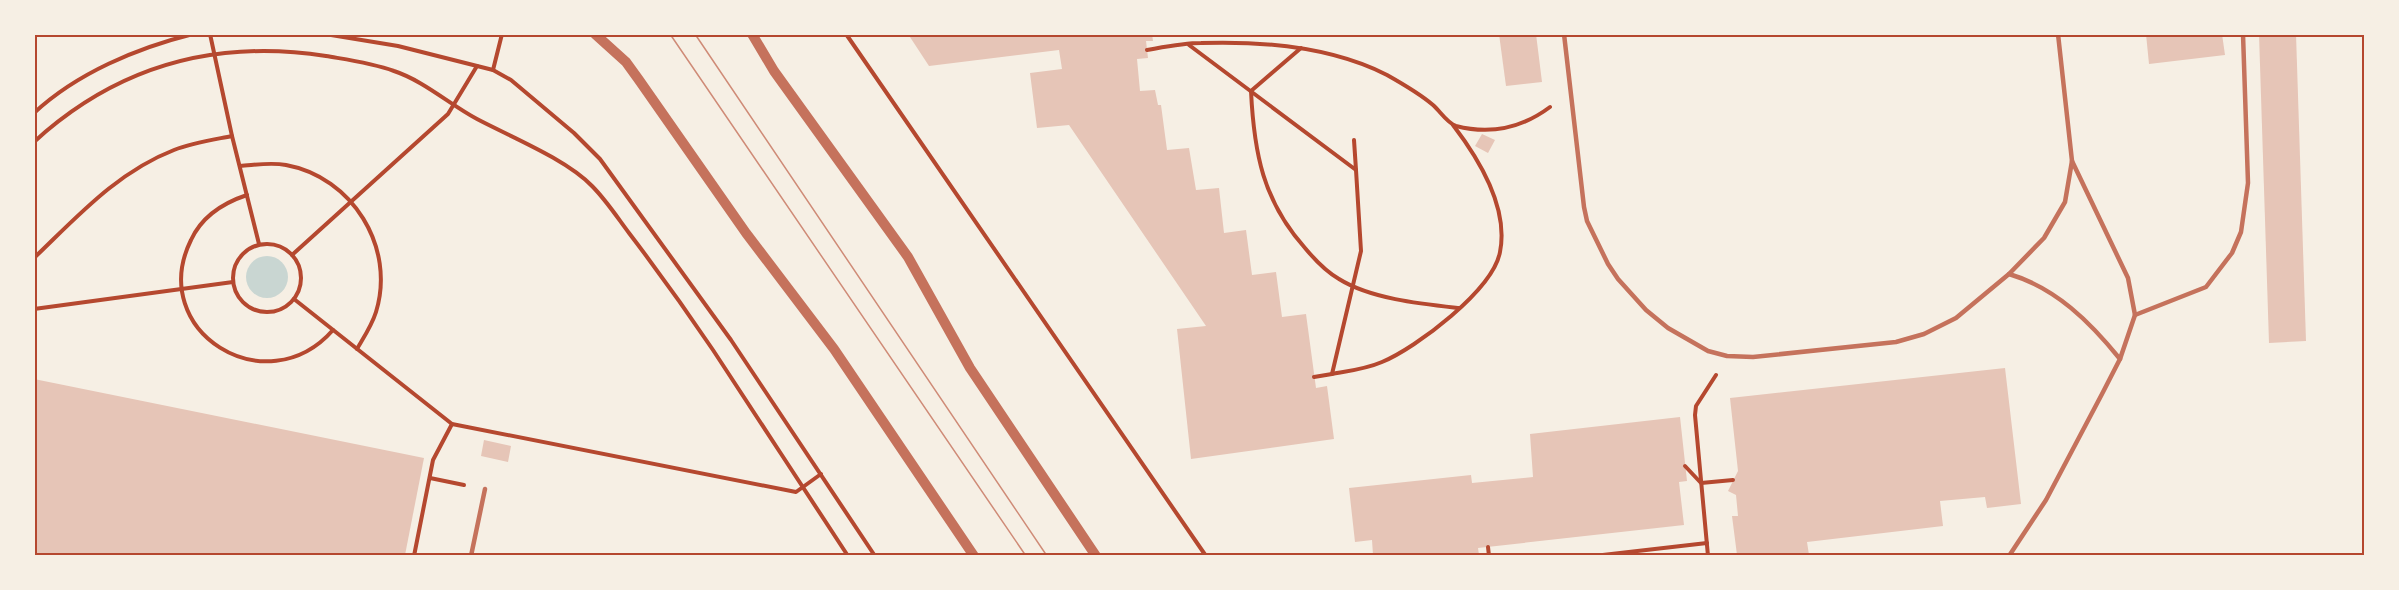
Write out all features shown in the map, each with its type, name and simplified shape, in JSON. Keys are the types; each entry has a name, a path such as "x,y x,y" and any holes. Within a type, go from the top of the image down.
{"street":[{"path":"595,34 626,62 746,233 834,350 974,555"},
{"path":"752,34 774,71 908,257 970,368 1096,555"}],"lane":[{"path":"1564,34 1584,207 1587,221 1608,264 1618,279 1646,310 1668,328 1708,351 1727,356 1753,357 1896,342 1924,334 1956,318 2008,274 2044,238 2065,201 2072,161 2058,34"},
{"path":"2135,315 2206,287 2232,254 2241,232 2248,183 2243,34"},
{"path":"2009,555 2046,500 2120,359 2135,315 2128,278 2072,161"},
{"path":"2008,274 2060,298 2097,331 2120,359"},
{"path":"471,555 485,489"}],"path":[{"path":"34,113 65,90 106,66 148,48 194,34"},
{"path":"210,34 259,244"},
{"path":"325,34 398,46 493,70 511,80 574,133 600,159 731,340 874,555"},
{"path":"493,70 502,34"},
{"path":"846,34 1206,555"},
{"path":"1147,50 1200,43 1302,48 1359,63 1386,75 1432,104 1464,140 1487,181 1501,223 1500,254 1494,269 1459,308 1434,331 1405,351 1381,363 1314,377"},
{"path":"1189,44 1356,170"},
{"path":"1251,91 1302,48"},
{"path":"34,142 73,110 109,88 150,70 213,54 260,50 300,52 356,61 393,70 407,76 453,106 564,165 592,186 675,293 848,555"},
{"path":"292,255 447,114 477,66"},
{"path":"1251,91 1254,134 1261,171 1283,222 1320,265 1339,280 1353,286 1414,303 1459,308"},
{"path":"1453,125 1477,129 1513,128 1527,123 1570,92"},
{"path":"34,258 92,202 132,172 172,151 191,144 232,136"},
{"path":"1332,374 1360,251 1354,140"},
{"path":"240,166 266,163 304,170 322,178 351,201 364,218 378,254 381,273 376,312 369,330 357,349"},
{"path":"247,195 213,212 194,233 183,260 182,289 190,316 207,339 231,355 266,362 287,360 313,348 333,330"},
{"path":"259,244 277,245 292,255 298,262 301,281 294,299 278,310 258,311 241,300 233,282 233,272 242,254 259,244"},
{"path":"34,309 233,282"},
{"path":"294,299 452,424 796,492 821,474"},
{"path":"1708,555 1695,416 1696,406 1727,356"},
{"path":"414,555 433,460 452,424"},
{"path":"1685,466 1701,483"},
{"path":"430,478 485,489"},
{"path":"1701,483 1733,480"},
{"path":"1594,555 1707,543"},
{"path":"1488,547 1489,555"}],"shaded area":[{"path":"267,256 275,257 282,262 287,269 287,285 282,292 275,297 267,298 259,297 252,292 247,285 246,277 247,269 252,262 259,257"}],"building":[{"path":"908,34 1152,34 1153,41 1146,41 1148,58 1137,59 1140,91 1155,90 1158,105 1161,105 1167,150 1189,148 1196,190 1219,188 1224,233 1246,230 1252,275 1276,272 1282,317 1306,314 1316,388 1327,386 1334,439 1191,459 1177,329 1206,326 1069,125 1037,128 1030,73 1062,69 1059,50 929,66"},
{"path":"1499,34 1536,34 1542,82 1506,86"},
{"path":"2146,34 2222,34 2225,55 2149,64"},
{"path":"2259,34 2296,34 2306,341 2269,343"},
{"path":"1482,134 1495,140 1488,153 1475,146"},
{"path":"2005,368 2021,504 1987,508 1985,497 1940,501 1943,526 1807,542 1809,555 1737,555 1732,516 1738,516 1736,495 1728,491 1738,471 1730,398"},
{"path":"34,379 424,458 405,555 34,555"},
{"path":"1680,417 1687,481 1679,482 1684,525 1478,548 1479,555 1373,555 1372,540 1355,542 1349,488 1471,475 1472,483 1533,477 1530,434"},
{"path":"484,440 511,446 508,462 481,456"}],"tram line":[{"path":"670,34 1026,556"},
{"path":"695,34 1047,556"}]}
